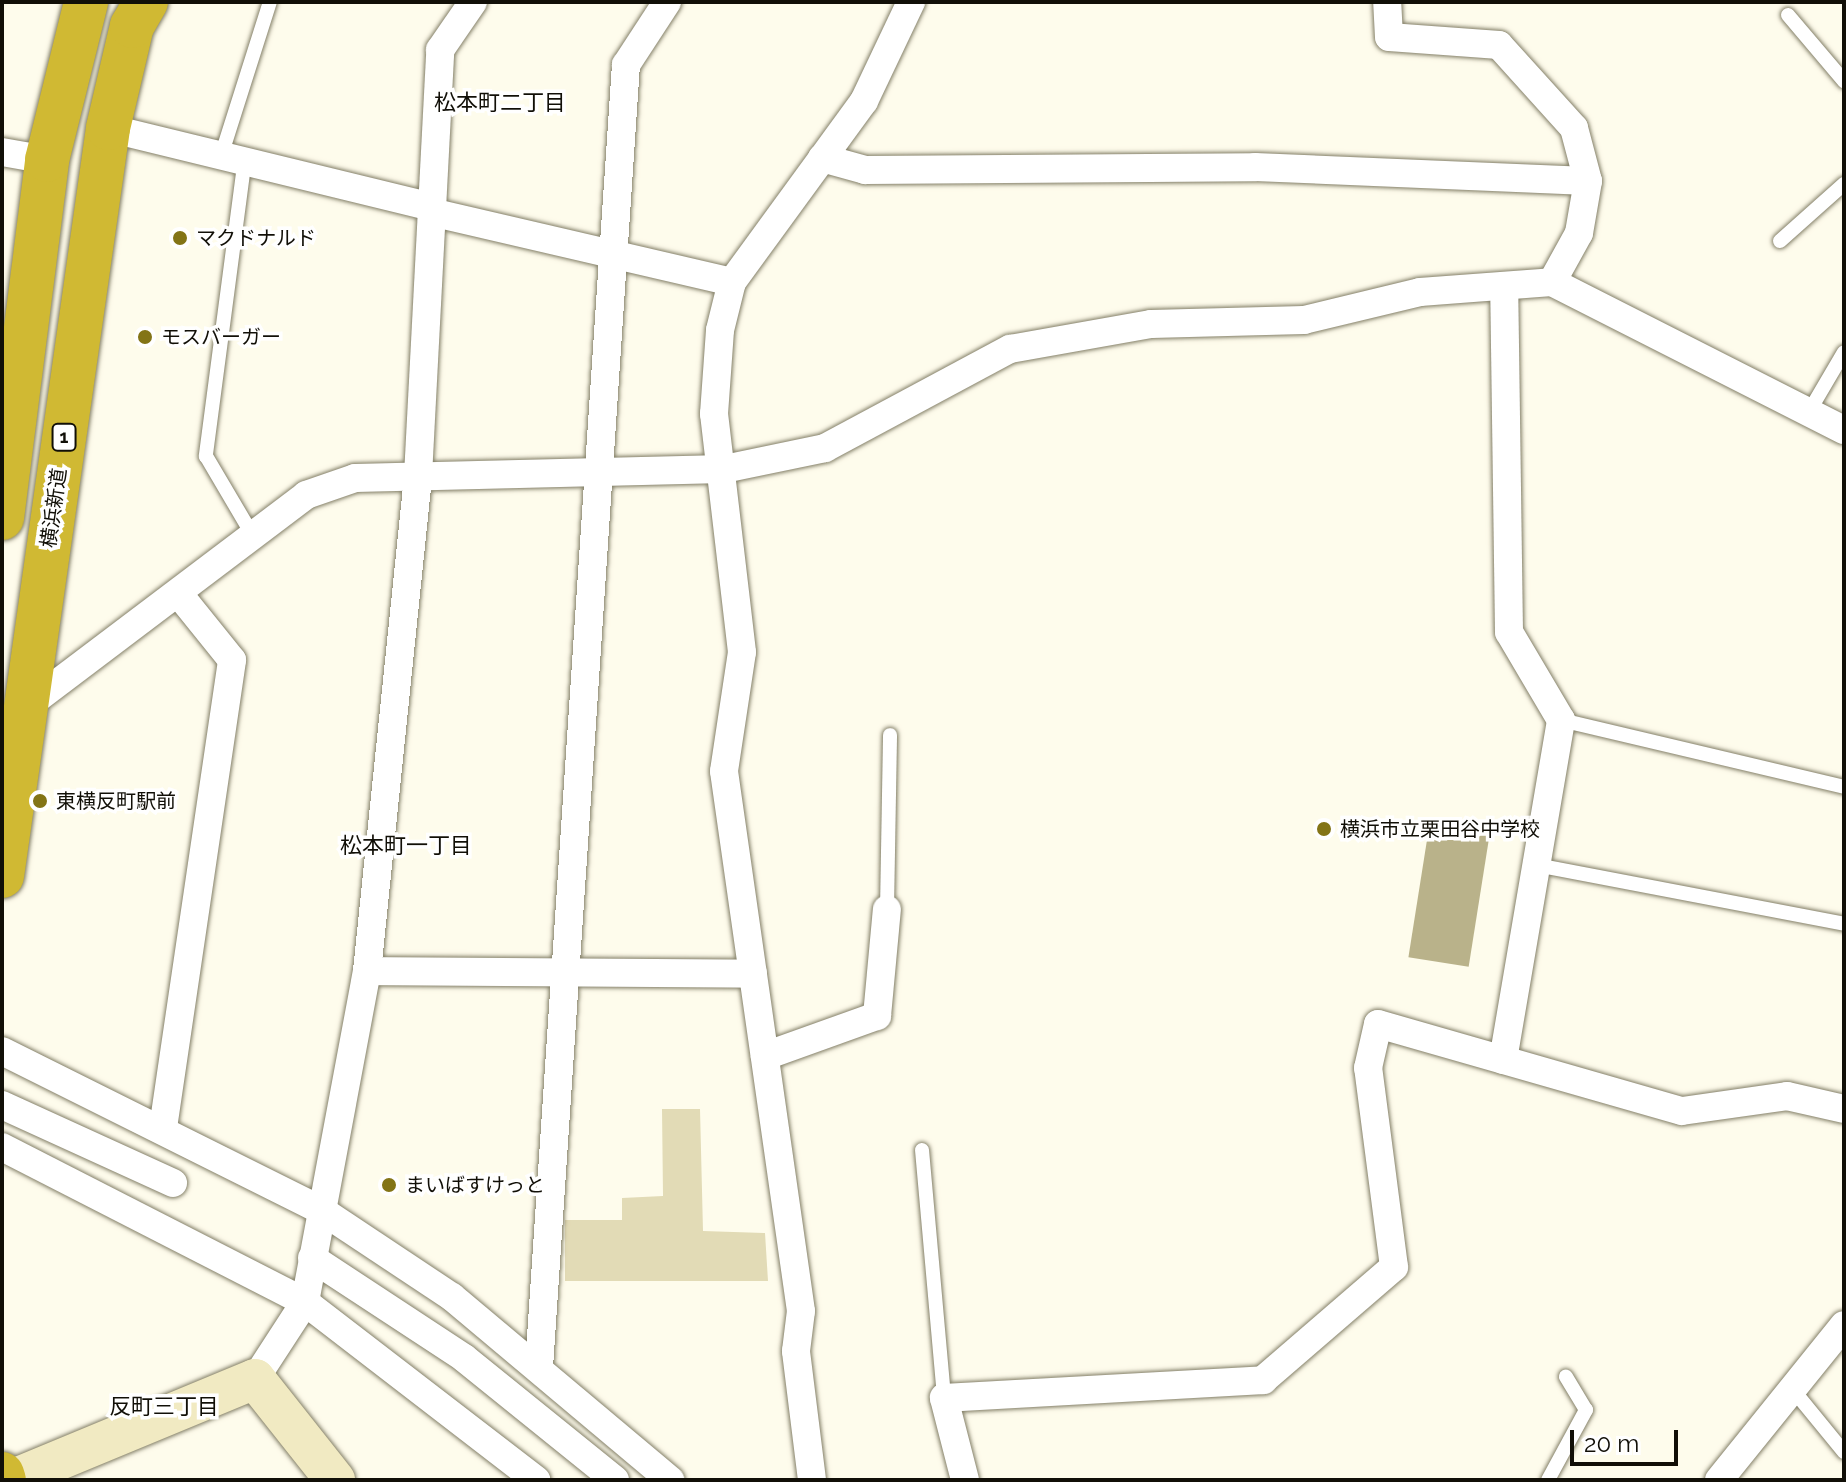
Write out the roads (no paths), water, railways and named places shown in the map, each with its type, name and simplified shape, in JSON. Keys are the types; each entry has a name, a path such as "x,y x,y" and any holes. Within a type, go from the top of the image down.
{"highway":[{"path":"2,518 47,160 86,2"},
{"name":"横浜新道","path":"2,876 108,128 132,26 146,2"},
{"path":"2,1474 4,1480"}],"street":[{"path":"11,1480 255,1379 305,1302 367,971 418,476 440,50 473,2"},
{"path":"539,1367 626,65 667,2"},
{"path":"812,1480 796,1351 801,1311 724,771 742,652 724,469 714,414 720,330 732,282 864,101 911,2"},
{"path":"1387,2 1389,37 1499,45 1574,128 1588,181 1579,233 1552,282"},
{"path":"108,128 233,155 432,209 732,282"},
{"path":"2,152 47,160"},
{"path":"822,158 865,170 1255,167 1588,181"},
{"path":"26,707 306,495 355,478 724,469 825,448 1010,349 1151,324 1304,320 1420,292 1552,282 1810,410 1844,430"},
{"path":"1503,1060 1561,720 1509,632 1504,286"},
{"path":"163,1128 232,660 178,593"},
{"path":"765,1056 877,1016 887,909"},
{"path":"367,971 753,974"},
{"path":"965,1480 944,1398 1263,1380 1394,1267 1368,1068 1378,1024 1682,1111 1787,1096 1844,1109"},
{"path":"2,1051 163,1128 321,1210 452,1297 670,1480"},
{"path":"2,1105 173,1183"},
{"path":"2,1147 305,1302 536,1480"},
{"path":"312,1258 464,1358 615,1480"},
{"path":"1719,1480 1794,1391 1844,1325"},
{"path":"255,1379 335,1480"}],"lane":[{"path":"252,534 206,456 233,155 270,2"},
{"path":"1788,15 1844,81"},
{"path":"1780,241 1844,184"},
{"path":"1810,410 1844,352"},
{"path":"1561,720 1844,787"},
{"path":"887,909 890,735"},
{"path":"1536,865 1844,924"},
{"path":"922,1150 944,1398"},
{"path":"1548,1480 1586,1410 1566,1377"},
{"path":"1794,1391 1844,1452"}],"place":[{"name":"マクドナルド","path":"180,238"},
{"name":"モスバーガー","path":"145,337"},
{"name":"東横反町駅前","path":"40,801"},
{"name":"横浜市立栗田谷中学校","path":"1324,829"},
{"name":"まいばすけっと","path":"389,1185"}],"district":[{"name":"松本町二丁目","path":"500,103"},
{"name":"松本町一丁目","path":"406,846"},
{"name":"反町三丁目","path":"164,1407"}]}
